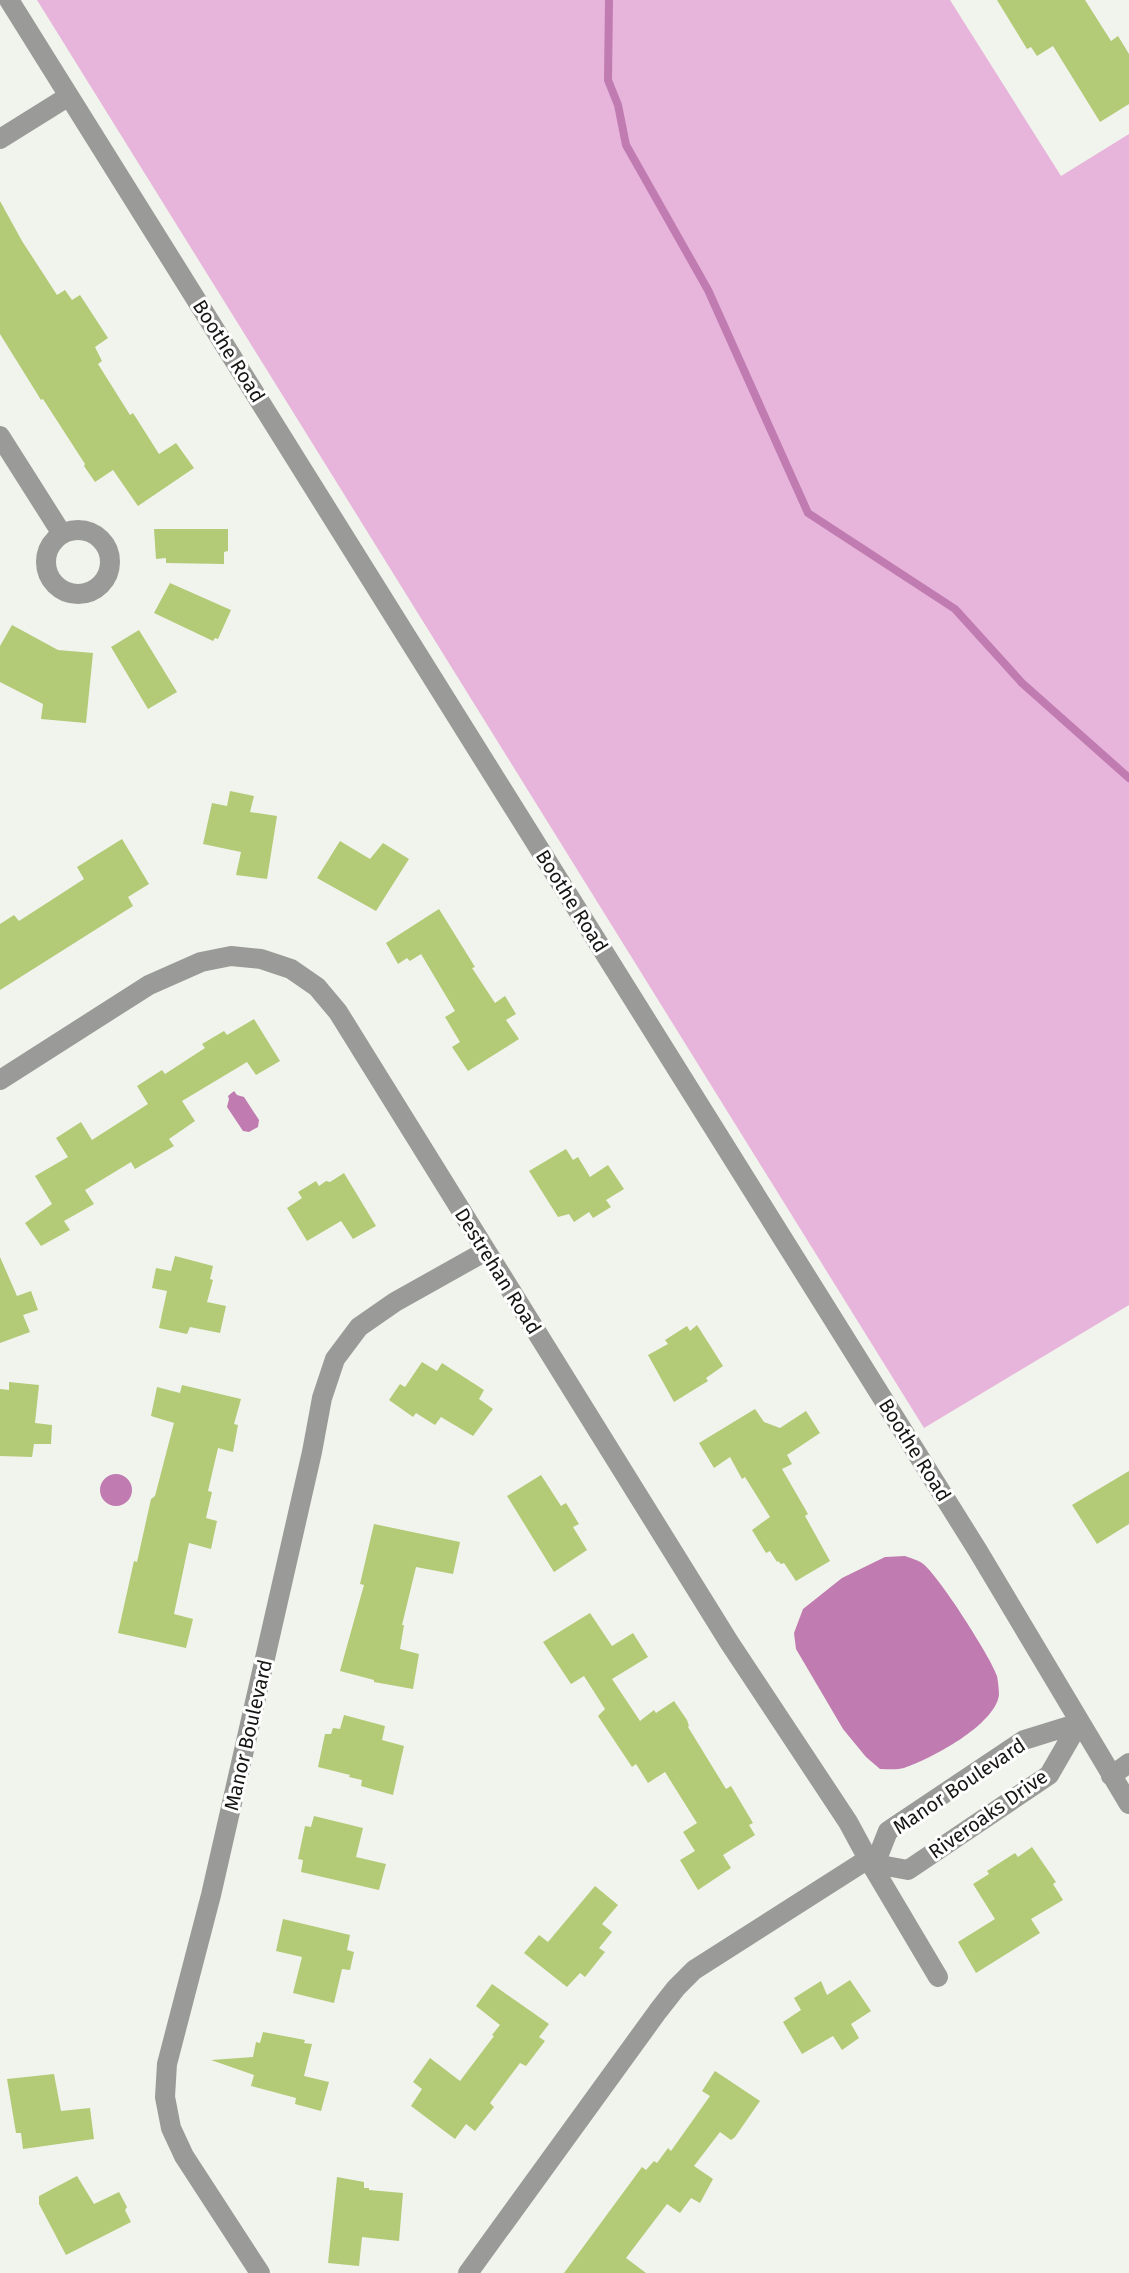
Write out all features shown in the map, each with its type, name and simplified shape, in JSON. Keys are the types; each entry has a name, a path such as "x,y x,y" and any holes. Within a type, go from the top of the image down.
{"street":[{"name":"Boothe Road","path":"9,0 970,1538 1129,1804"},
{"path":"0,139 69,96"},
{"path":"0,436 62,534"},
{"name":"Destrehan Road","path":"0,1080 149,985 201,962 231,956 261,959 291,969 317,987 338,1012 729,1642 848,1822 938,1977"},
{"name":"Manor Boulevard","path":"260,2273 184,2156 171,2128 165,2097 167,2064 211,1895 322,1398 335,1359 359,1327 395,1302 486,1251"},
{"name":"Riveroaks Drive","path":"871,1862 908,1870 1049,1775 1079,1723"},
{"name":"Manor Boulevard","path":"871,1862 888,1831 1024,1740 1079,1723"},
{"path":"1111,1776 1129,1763"},
{"path":"468,2273 676,1988 694,1970 730,1945 871,1862"}],"shaded area":[{"path":"37,0 950,0 1061,176 1129,134 1129,1305 924,1428"},
{"path":"234,1091 244,1097 259,1120 258,1127 249,1132 243,1131 227,1107 228,1096"},
{"path":"116,1474 128,1478 132,1490 128,1502 116,1506 104,1502 100,1490 104,1478"},
{"path":"905,1556 922,1563 951,1599 993,1667 999,1695 986,1718 960,1739 904,1768 880,1769 843,1729 796,1649 794,1633 803,1609 842,1578 885,1557"}],"building":[{"path":"997,0 1085,0 1111,41 1118,36 1129,54 1129,104 1100,122 1053,46 1037,56 1031,47 1027,49"},
{"path":"0,201 57,295 65,290 72,300 80,295 108,338 95,347 102,361 98,364 130,415 133,413 159,454 176,443 194,468 138,506 113,470 95,482 0,334"},
{"path":"154,529 228,529 228,551 224,552 224,564 166,563 166,558 156,559"},
{"path":"170,583 231,610 218,639 213,641 154,613"},
{"path":"12,625 58,650 93,653 86,723 41,719 43,704 0,682 0,646"},
{"path":"139,630 177,692 148,709 111,647"},
{"path":"230,791 254,796 250,812 277,816 267,879 236,875 241,852 203,844 212,803 227,806"},
{"path":"122,839 149,884 128,897 133,906 0,990 0,924 14,915 19,921 84,879 77,867"},
{"path":"340,841 370,859 383,843 409,859 376,911 317,878"},
{"path":"439,909 495,1003 505,996 516,1014 506,1020 519,1039 468,1071 452,1047 460,1042 445,1017 455,1011 421,954 398,964 386,943"},
{"path":"254,1019 280,1061 256,1075 247,1062 182,1101 195,1121 169,1139 174,1146 135,1169 131,1162 85,1190 94,1204 64,1221 70,1230 41,1246 25,1223 52,1204 35,1176 68,1157 56,1138 81,1122 92,1140 148,1104 137,1086 162,1070 165,1074 205,1048 202,1044 224,1031 227,1035"},
{"path":"566,1149 573,1160 578,1157 590,1177 608,1165 624,1189 606,1200 611,1207 593,1218 589,1212 574,1222 569,1214 558,1217 529,1171"},
{"path":"344,1173 376,1226 353,1239 341,1221 307,1241 287,1208 302,1198 298,1192 316,1181 319,1186"},
{"path":"175,1256 213,1266 207,1302 226,1306 220,1333 190,1327 187,1334 159,1328 167,1291 152,1288 156,1268 171,1271"},
{"path":"0,1257 17,1296 31,1291 38,1310 23,1315 30,1332 0,1343"},
{"path":"697,1325 723,1366 706,1378 708,1381 674,1402 648,1355 668,1344 665,1340 687,1326 690,1331"},
{"path":"422,1362 437,1371 442,1363 484,1390 479,1399 493,1409 473,1436 441,1417 435,1425 416,1413 413,1417 389,1400 400,1384 405,1387"},
{"path":"9,1382 39,1385 35,1423 52,1425 51,1444 34,1444 32,1457 0,1456 0,1389 9,1390"},
{"path":"182,1385 241,1399 234,1424 238,1425 233,1452 218,1448 208,1491 212,1492 206,1518 217,1521 211,1549 189,1543 174,1614 193,1619 186,1648 118,1633 134,1561 137,1562 151,1499 155,1496 174,1423 151,1416 157,1387 180,1393"},
{"path":"755,1409 764,1422 780,1428 806,1411 820,1433 787,1455 792,1464 782,1469 830,1561 796,1581 784,1563 777,1562 770,1551 766,1553 752,1530 770,1517 745,1477 742,1479 730,1457 714,1468 699,1443"},
{"path":"1129,1471 1129,1524 1097,1544 1072,1505"},
{"path":"541,1475 561,1506 566,1503 579,1524 573,1527 587,1550 554,1572 507,1496"},
{"path":"374,1524 460,1542 453,1574 416,1567 402,1625 400,1649 419,1654 413,1689 374,1682 340,1671 364,1585 360,1584"},
{"path":"590,1613 612,1646 633,1633 648,1657 612,1679 640,1721 674,1701 726,1789 731,1786 753,1823 749,1825 755,1835 723,1855 731,1868 698,1890 680,1860 695,1851 683,1832 697,1823 665,1772 648,1783 636,1764 632,1767 598,1716 605,1709 584,1676 571,1684 543,1642"},
{"path":"344,1715 385,1726 382,1740 404,1746 393,1795 361,1786 362,1780 350,1775 318,1767 325,1734 331,1734 333,1728 340,1729"},
{"path":"314,1816 363,1828 356,1857 386,1864 379,1890 301,1872 303,1860 298,1859 305,1826 311,1827"},
{"path":"1032,1847 1056,1882 1053,1884 1063,1900 1031,1919 1040,1933 976,1973 958,1942 995,1919 973,1884 1015,1853 1018,1857"},
{"path":"595,1886 618,1905 602,1924 612,1932 599,1948 605,1952 585,1977 580,1973 567,1987 524,1953 539,1935 548,1942"},
{"path":"283,1919 350,1935 347,1950 354,1952 350,1970 342,1969 334,2003 293,1993 302,1957 276,1951"},
{"path":"850,1980 871,2011 851,2024 859,2038 842,2050 833,2036 802,2054 783,2022 801,2010 794,1998 821,1981 827,1995"},
{"path":"492,1984 549,2024 539,2037 545,2041 526,2066 520,2063 490,2103 494,2107 475,2131 466,2124 455,2139 411,2106 422,2089 413,2082 430,2058 460,2081 500,2025 476,2006"},
{"path":"263,2032 312,2044 304,2076 329,2082 321,2111 295,2104 296,2098 251,2086 254,2075 211,2060 253,2057 256,2042 260,2043"},
{"path":"715,2071 760,2101 735,2137 731,2140 720,2132 694,2166 713,2179 700,2203 691,2198 680,2213 667,2204 626,2258 646,2273 564,2273 642,2167 646,2170 654,2161 657,2163 668,2148 671,2151 710,2096 702,2091"},
{"path":"54,2074 61,2111 90,2108 94,2139 23,2149 21,2133 16,2133 7,2079"},
{"path":"77,2176 94,2204 119,2192 131,2222 66,2255 39,2204 39,2196"},
{"path":"337,2177 364,2182 364,2188 369,2190 403,2193 399,2241 362,2237 359,2266 328,2263"}],"waterway":[{"path":"609,0 608,80 618,105 626,145 708,290 808,513 955,609 1022,683 1129,778"}]}
